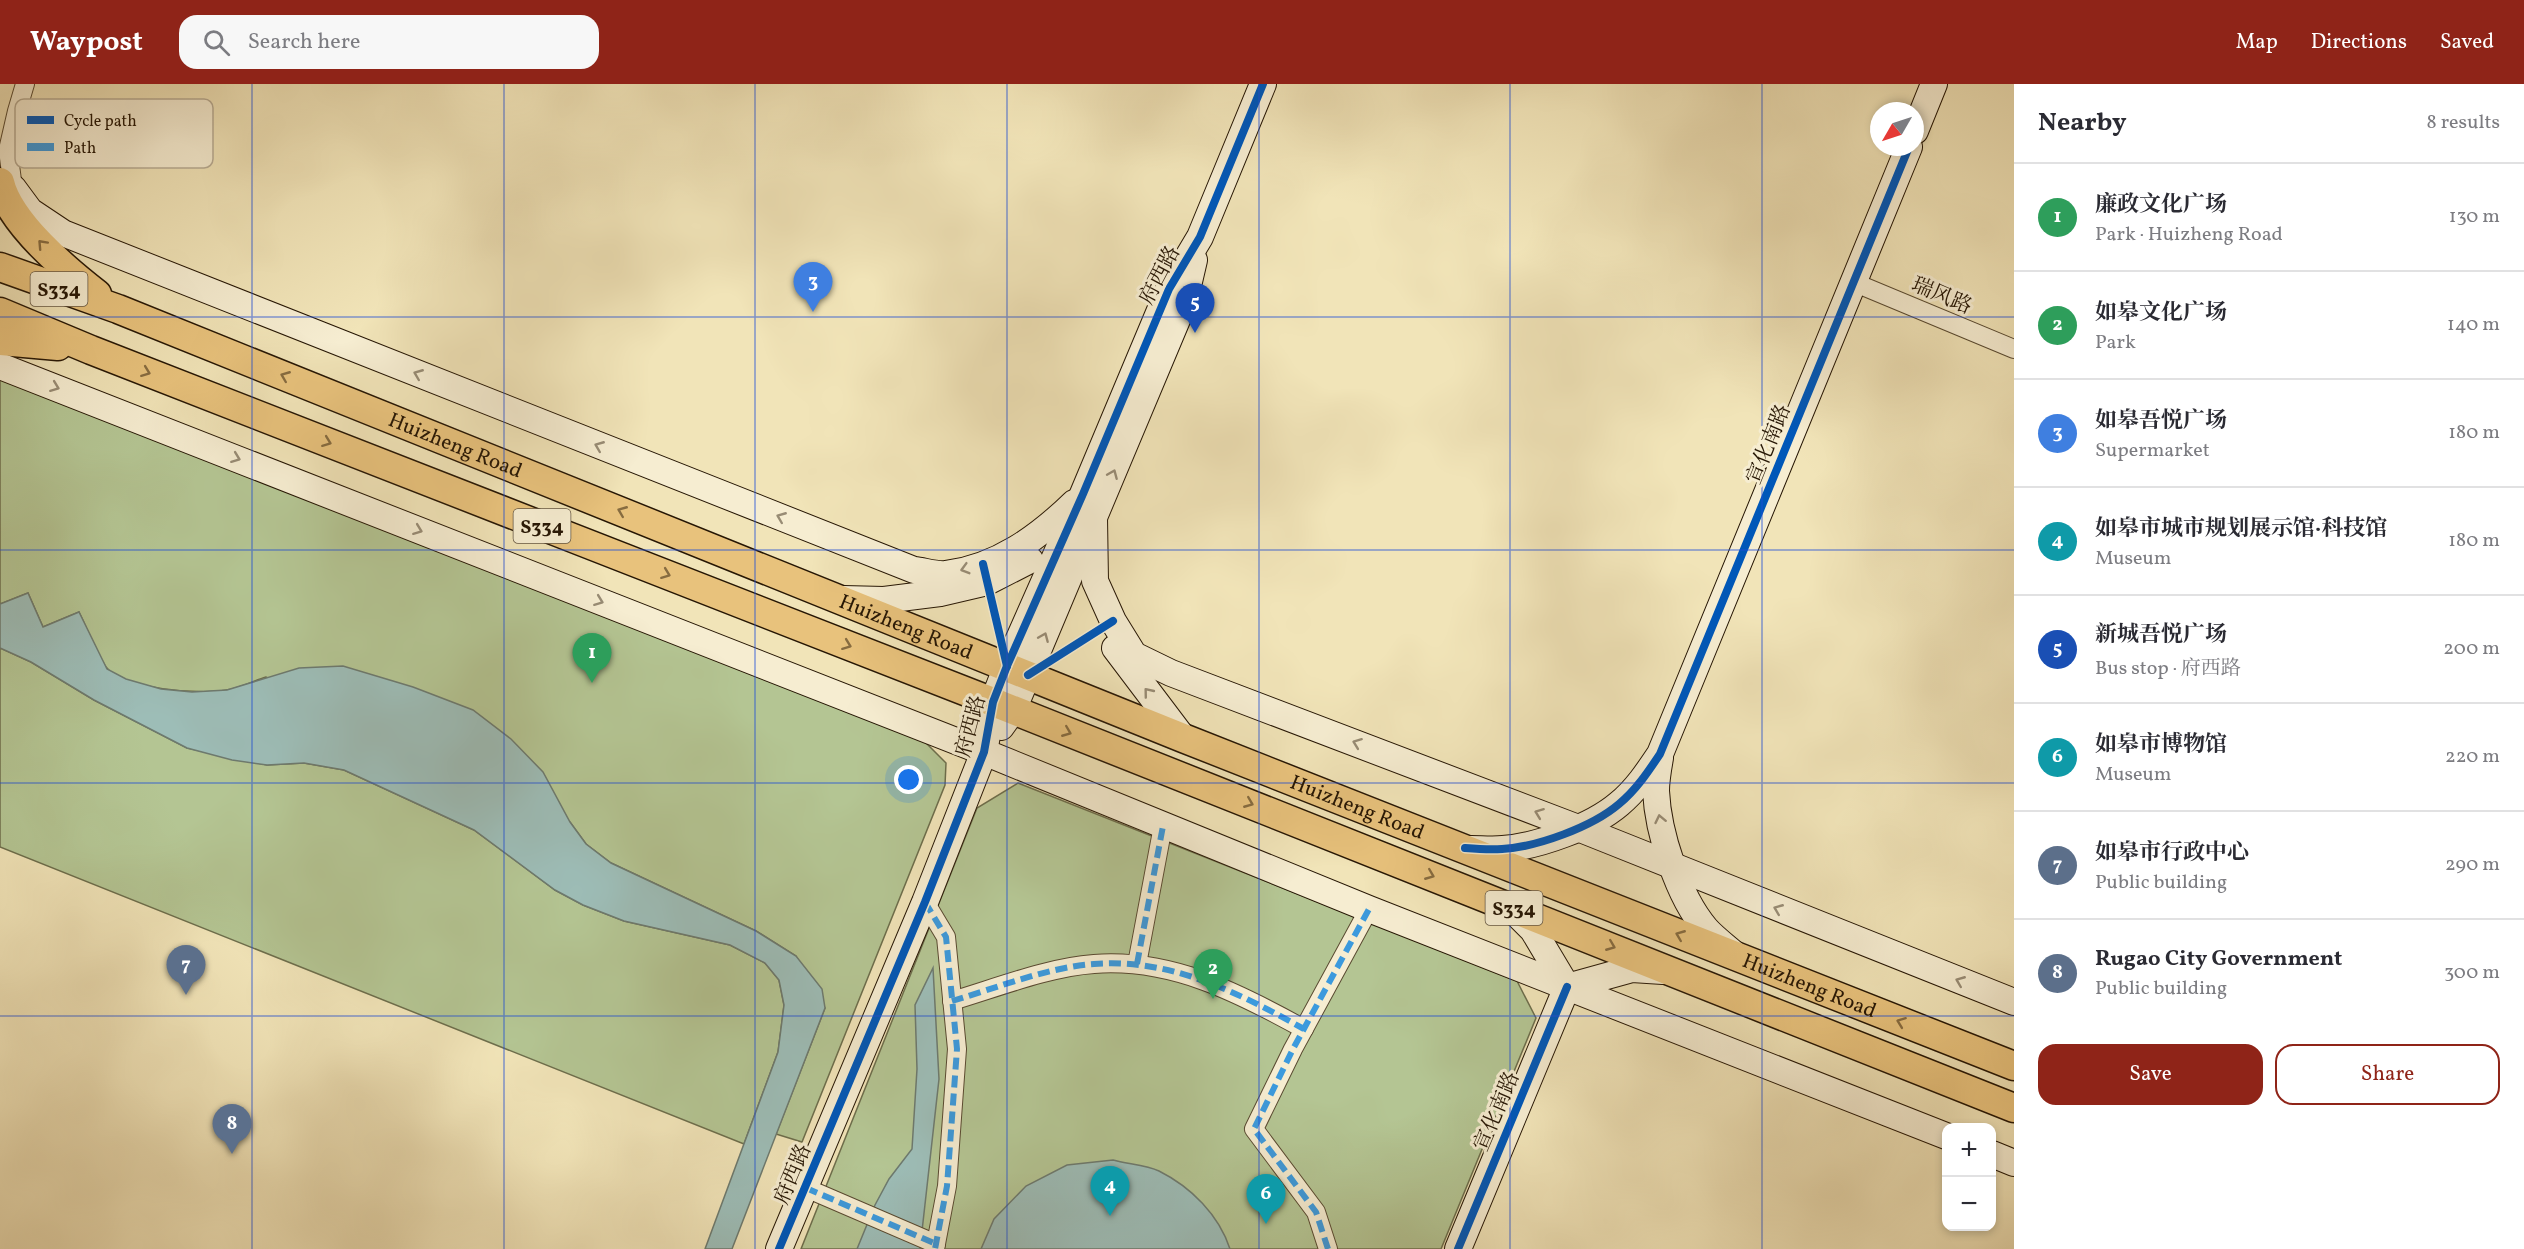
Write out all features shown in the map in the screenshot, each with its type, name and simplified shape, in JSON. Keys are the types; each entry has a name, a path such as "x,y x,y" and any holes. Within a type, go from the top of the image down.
{"main road":[{"name":"府西路","path":"779,1249 1074,540 1083,494 1169,289 1200,237 1263,84"},
{"path":"1924,109 1934,84"},
{"name":"宣化南路","path":"1660,754 1905,156"},
{"path":"118,309 65,269 26,228 2,191 7,185 30,211 63,233 914,570 945,574 983,564 1022,547 1055,521 1083,494"},
{"name":"府西路","path":"1074,540 1095,518 1184,303 1200,237"},
{"name":"Huizheng Road","path":"0,267 118,309 1183,738 2014,1066"},
{"path":"10,316 38,282"},
{"name":"Huizheng Road","path":"10,316 91,350 1507,905 2014,1108"},
{"path":"0,341 91,350"},
{"path":"0,366 984,752 1369,909 1942,1134"},
{"path":"1095,518 1095,581 1113,621 1134,655 1171,672 1578,828 2014,1002"},
{"path":"841,599 884,600 940,593 987,582 1074,540 1087,587 1104,628 1120,657 1183,738"},
{"path":"1464,848 1503,849 1541,842 1578,828 1618,805 1642,780 1660,754"},
{"path":"1660,754 1656,789 1659,818 1674,867 1687,901 1706,928 1738,958"},
{"path":"1507,905 1533,930 1567,987"},
{"path":"1567,987 1632,969 1674,971"},
{"name":"宣化南路","path":"1458,1249 1567,987"},
{"path":"1996,1156 2014,1163"}],"street":[{"path":"20,99 26,84"},
{"path":"7,185 8,150 15,116"},
{"name":"瑞风路","path":"1853,282 2014,349"},
{"path":"1137,964 1163,825"},
{"path":"806,1188 935,1246 947,1186 957,1049 946,937 924,902"},
{"path":"1328,1249 1316,1212 1254,1129 1304,1029 1369,909"},
{"path":"952,1001 1032,976 1092,964 1137,964 1182,973 1244,995 1304,1029"}],"green space":[{"path":"0,373 921,738 946,763 945,785 802,1142 776,1134 825,1008 796,956 756,931 611,863 586,844 570,822 266,677 236,688 199,692 163,689 128,681 115,675 106,667 79,612 43,627 28,593 0,604"},
{"path":"0,648 31,662 94,700 187,748 267,765 304,763 344,770 474,830 555,890 583,905 624,921 730,945 765,963 779,980 784,1005 778,1052 744,1144 0,847"},
{"path":"1018,783 1517,981 1536,1018 1441,1249 801,1249 977,808"}],"water":[{"path":"28,593 43,627 79,612 107,669 126,679 161,689 192,692 227,690 299,668 343,666 413,687 473,710 511,739 543,772 570,822 586,844 611,863 756,931 796,956 822,989 825,1008 732,1249 705,1249 778,1052 784,1005 779,980 765,963 730,945 624,921 583,905 555,890 474,830 344,770 304,763 267,765 232,760 187,748 94,700 31,662 0,648 0,604"},
{"path":"933,968 939,1079 920,1249 857,1249 875,1205 889,1179 912,1149 917,1069 915,1005"},
{"path":"1113,1160 1154,1169 1182,1185 1211,1214 1230,1249 981,1249 994,1219 1026,1186 1067,1165"}],"marked path":[{"path":"1137,964 1163,826"},
{"path":"925,902 946,937 957,1049 947,1186 935,1249"},
{"path":"1328,1249 1316,1212 1254,1129 1293,1049 1369,909"},
{"path":"952,1001 1059,969 1094,964 1122,964 1177,972 1204,981 1255,1003 1304,1029"},
{"path":"806,1188 936,1244"}],"cycle path":[{"path":"779,1249 925,902 984,752 993,702 1007,666 1083,494 1169,289 1200,237 1263,84"},
{"path":"1465,848 1516,847 1547,840 1579,828 1608,812 1625,799 1660,754 1905,156"},
{"path":"983,564 1007,666"},
{"path":"1028,675 1113,621"},
{"path":"1458,1249 1567,987"}],"place":[{"name":"如皋吾悦广场","path":"813,312"},
{"name":"新城吾悦广场","path":"1195,333"},
{"name":"廉政文化广场","path":"592,683"},
{"name":"如皋市行政中心","path":"186,995"},
{"name":"如皋文化广场","path":"1213,999"},
{"name":"Rugao City Government","path":"232,1154"},
{"name":"如皋市城市规划展示馆·科技馆","path":"1110,1216"},
{"name":"如皋市博物馆","path":"1266,1224"}]}
